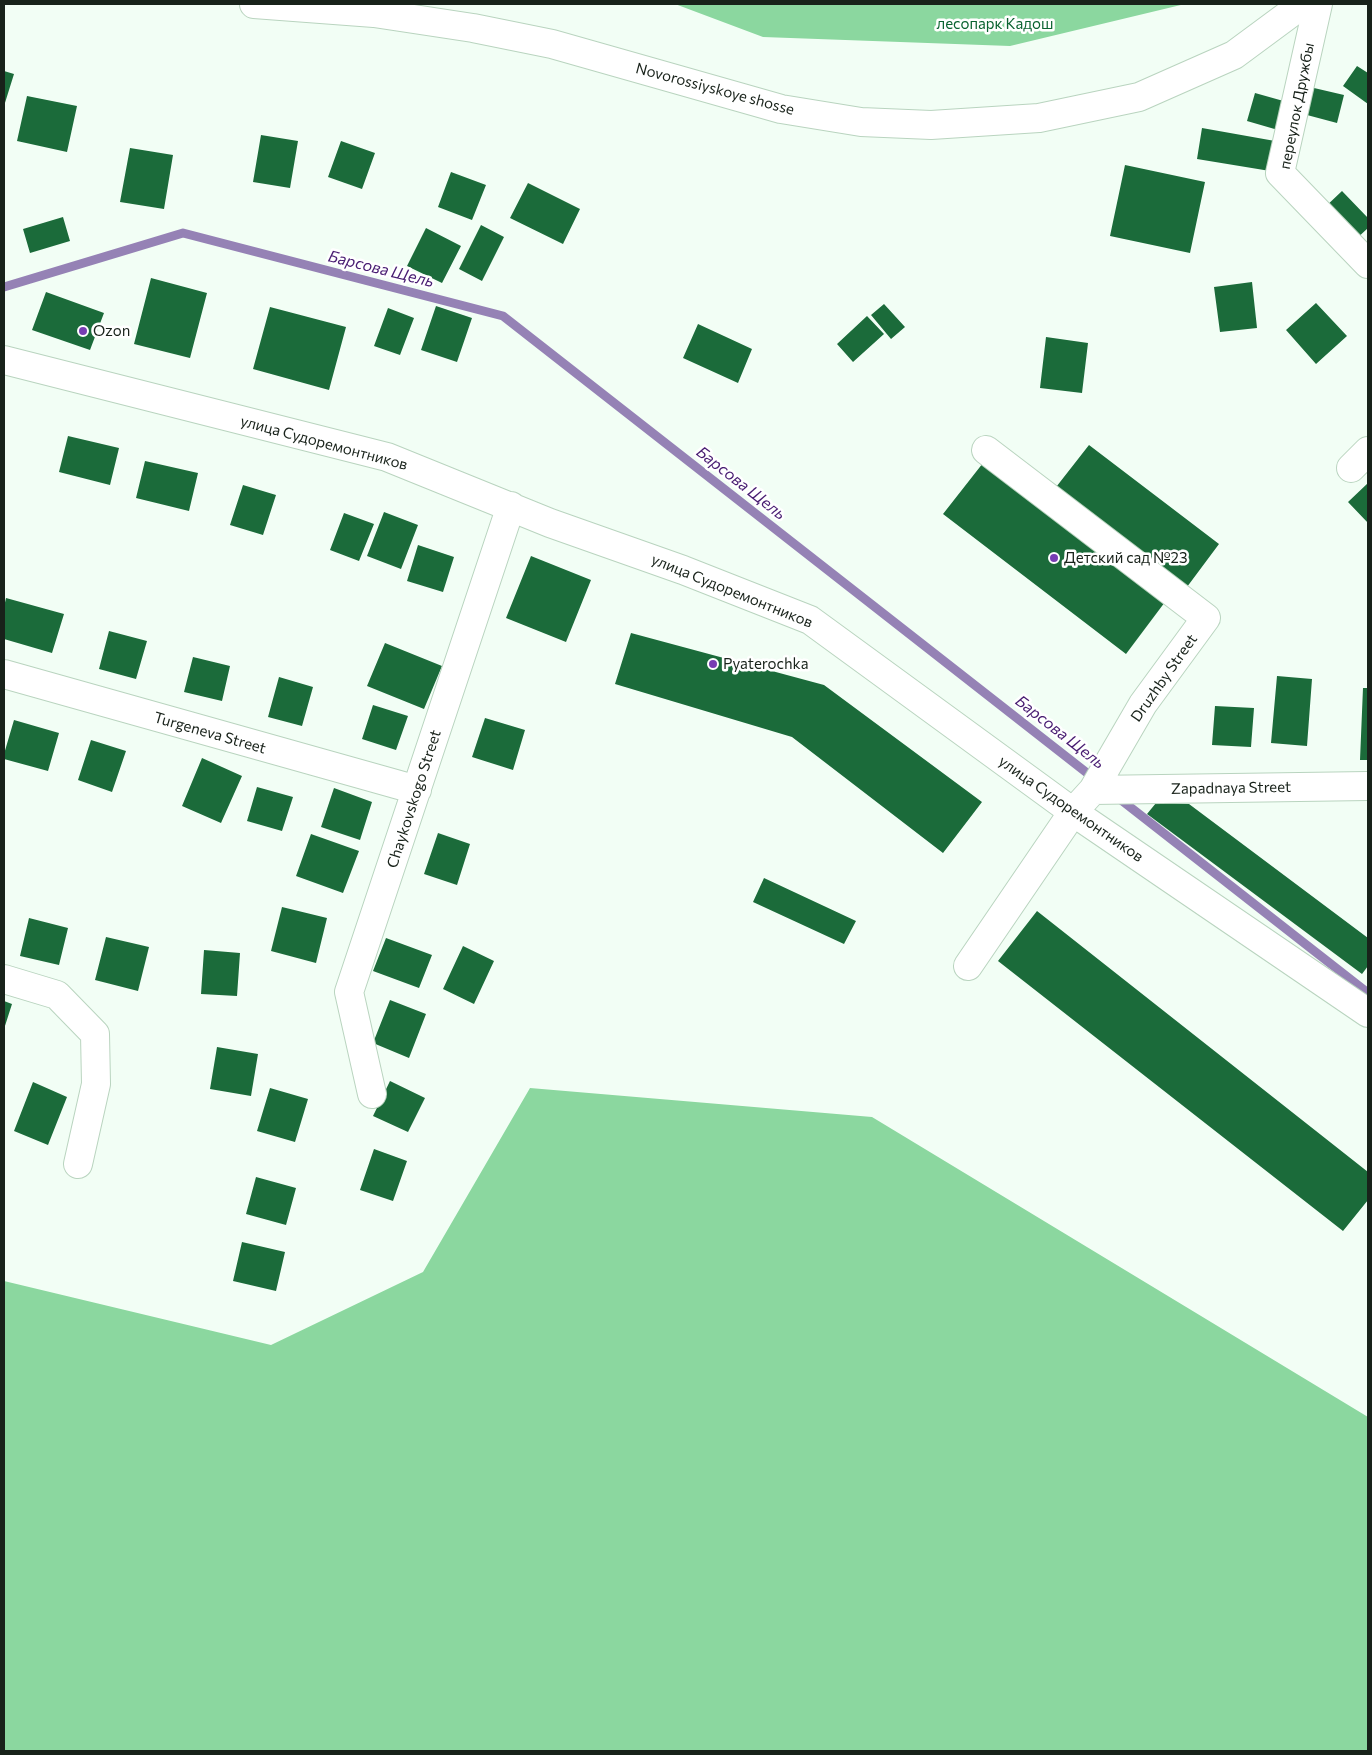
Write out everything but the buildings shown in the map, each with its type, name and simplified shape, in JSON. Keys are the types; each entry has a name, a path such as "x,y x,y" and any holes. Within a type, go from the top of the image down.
{"main road":[{"name":"Novorossiyskoye shosse","path":"254,4 374,13 473,28 552,44 781,109 861,122 930,125 1039,118 1139,97 1234,55 1303,4"},
{"name":"переулок Дружбы","path":"1318,4 1280,173 1368,264"},
{"name":"улица Судоремонтников","path":"4,360 387,457 550,523 683,570 810,620 1073,812 1368,1013"},
{"name":"Druzhby Street","path":"968,966 1073,812 1093,790 1143,704 1206,618 986,450"},
{"name":"Chaykovskogo Street","path":"372,1094 349,992 511,506"},
{"name":"Turgeneva Street","path":"4,674 417,790"},
{"name":"Zapadnaya Street","path":"1093,790 1368,786"},
{"path":"4,979 57,995 95,1034 96,1084 78,1164"}],"green space":[{"name":"лесопарк Кадош","path":"675,4 1185,4 1010,46 763,37"},
{"path":"530,1088 872,1117 1368,1417 1368,1751 4,1751 4,1281 271,1345 423,1272"}],"waterway":[{"name":"Барсова Щель","path":"4,287 183,233 503,316 1096,780"},
{"name":"Барсова Щель","path":"1116,796 1368,993"}],"place":[{"name":"Ozon","path":"83,331"},
{"name":"Детский сад №23","path":"1054,558"},
{"name":"Pyaterochka","path":"713,664"}]}
